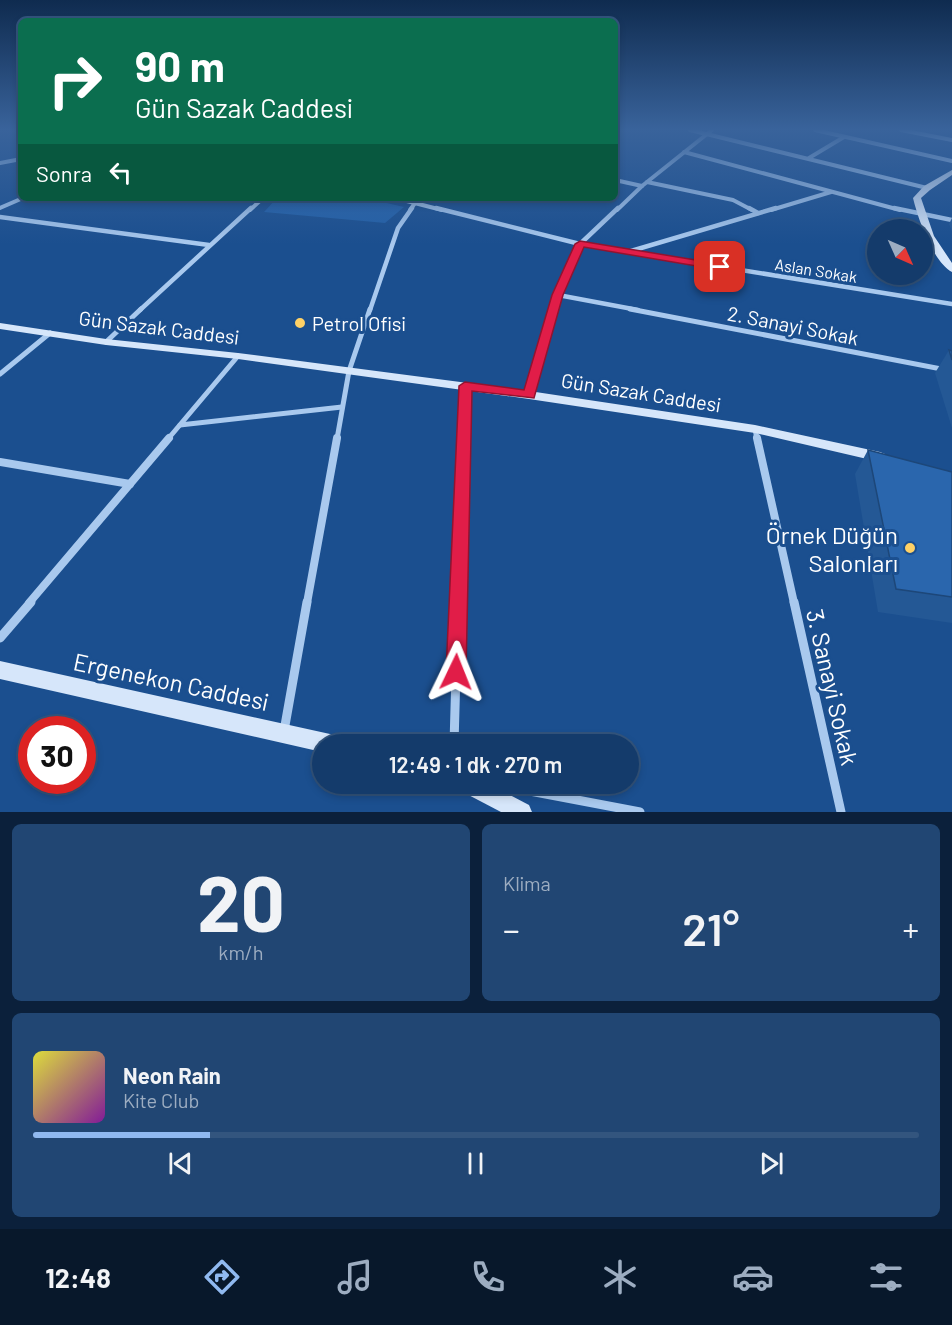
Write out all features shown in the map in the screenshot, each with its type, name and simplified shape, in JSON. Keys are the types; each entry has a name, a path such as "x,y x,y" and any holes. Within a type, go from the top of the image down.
{"street":[{"path":"529,395 558,295 580,244 664,168"},
{"path":"743,168 920,215 952,220"},
{"path":"848,168 927,188"},
{"path":"951,173 927,188 917,198 920,215 937,250 952,269"},
{"path":"618,181 642,186"},
{"path":"647,182 733,200 759,213"},
{"path":"627,252 832,192"},
{"path":"0,208 18,200"},
{"path":"106,342 260,201"},
{"name":"Aslan Sokak","path":"407,201 580,244 952,304"},
{"path":"284,732 349,371 398,228 415,203"},
{"path":"0,217 209,245"},
{"name":"2. Sanayi Sokak","path":"558,295 952,370"},
{"name":"Gün Sazak Caddesi","path":"0,326 106,342 238,356 529,395 755,429 893,460"},
{"path":"0,374 50,333"},
{"path":"0,638 238,356"},
{"path":"454,734 465,386"},
{"path":"180,425 342,407"},
{"name":"3. Sanayi Sokak","path":"755,429 841,812"},
{"path":"0,462 130,484"},
{"name":"Ergenekon Caddesi","path":"0,670 312,739"},
{"path":"487,794 522,812"},
{"path":"546,794 640,812"}],"shaded area":[{"path":"274,201 378,201 404,207 385,223 264,212"}],"building":[{"name":"Örnek Düğün Salonları","path":"868,450 952,472 952,597 896,589"}],"place":[{"name":"Petrol Ofisi","path":"300,323"},
{"name":"Örnek Düğün Salonları","path":"910,548"}],"route":[{"path":"456,672 465,386 529,395 558,295 580,244 720,267"}]}
